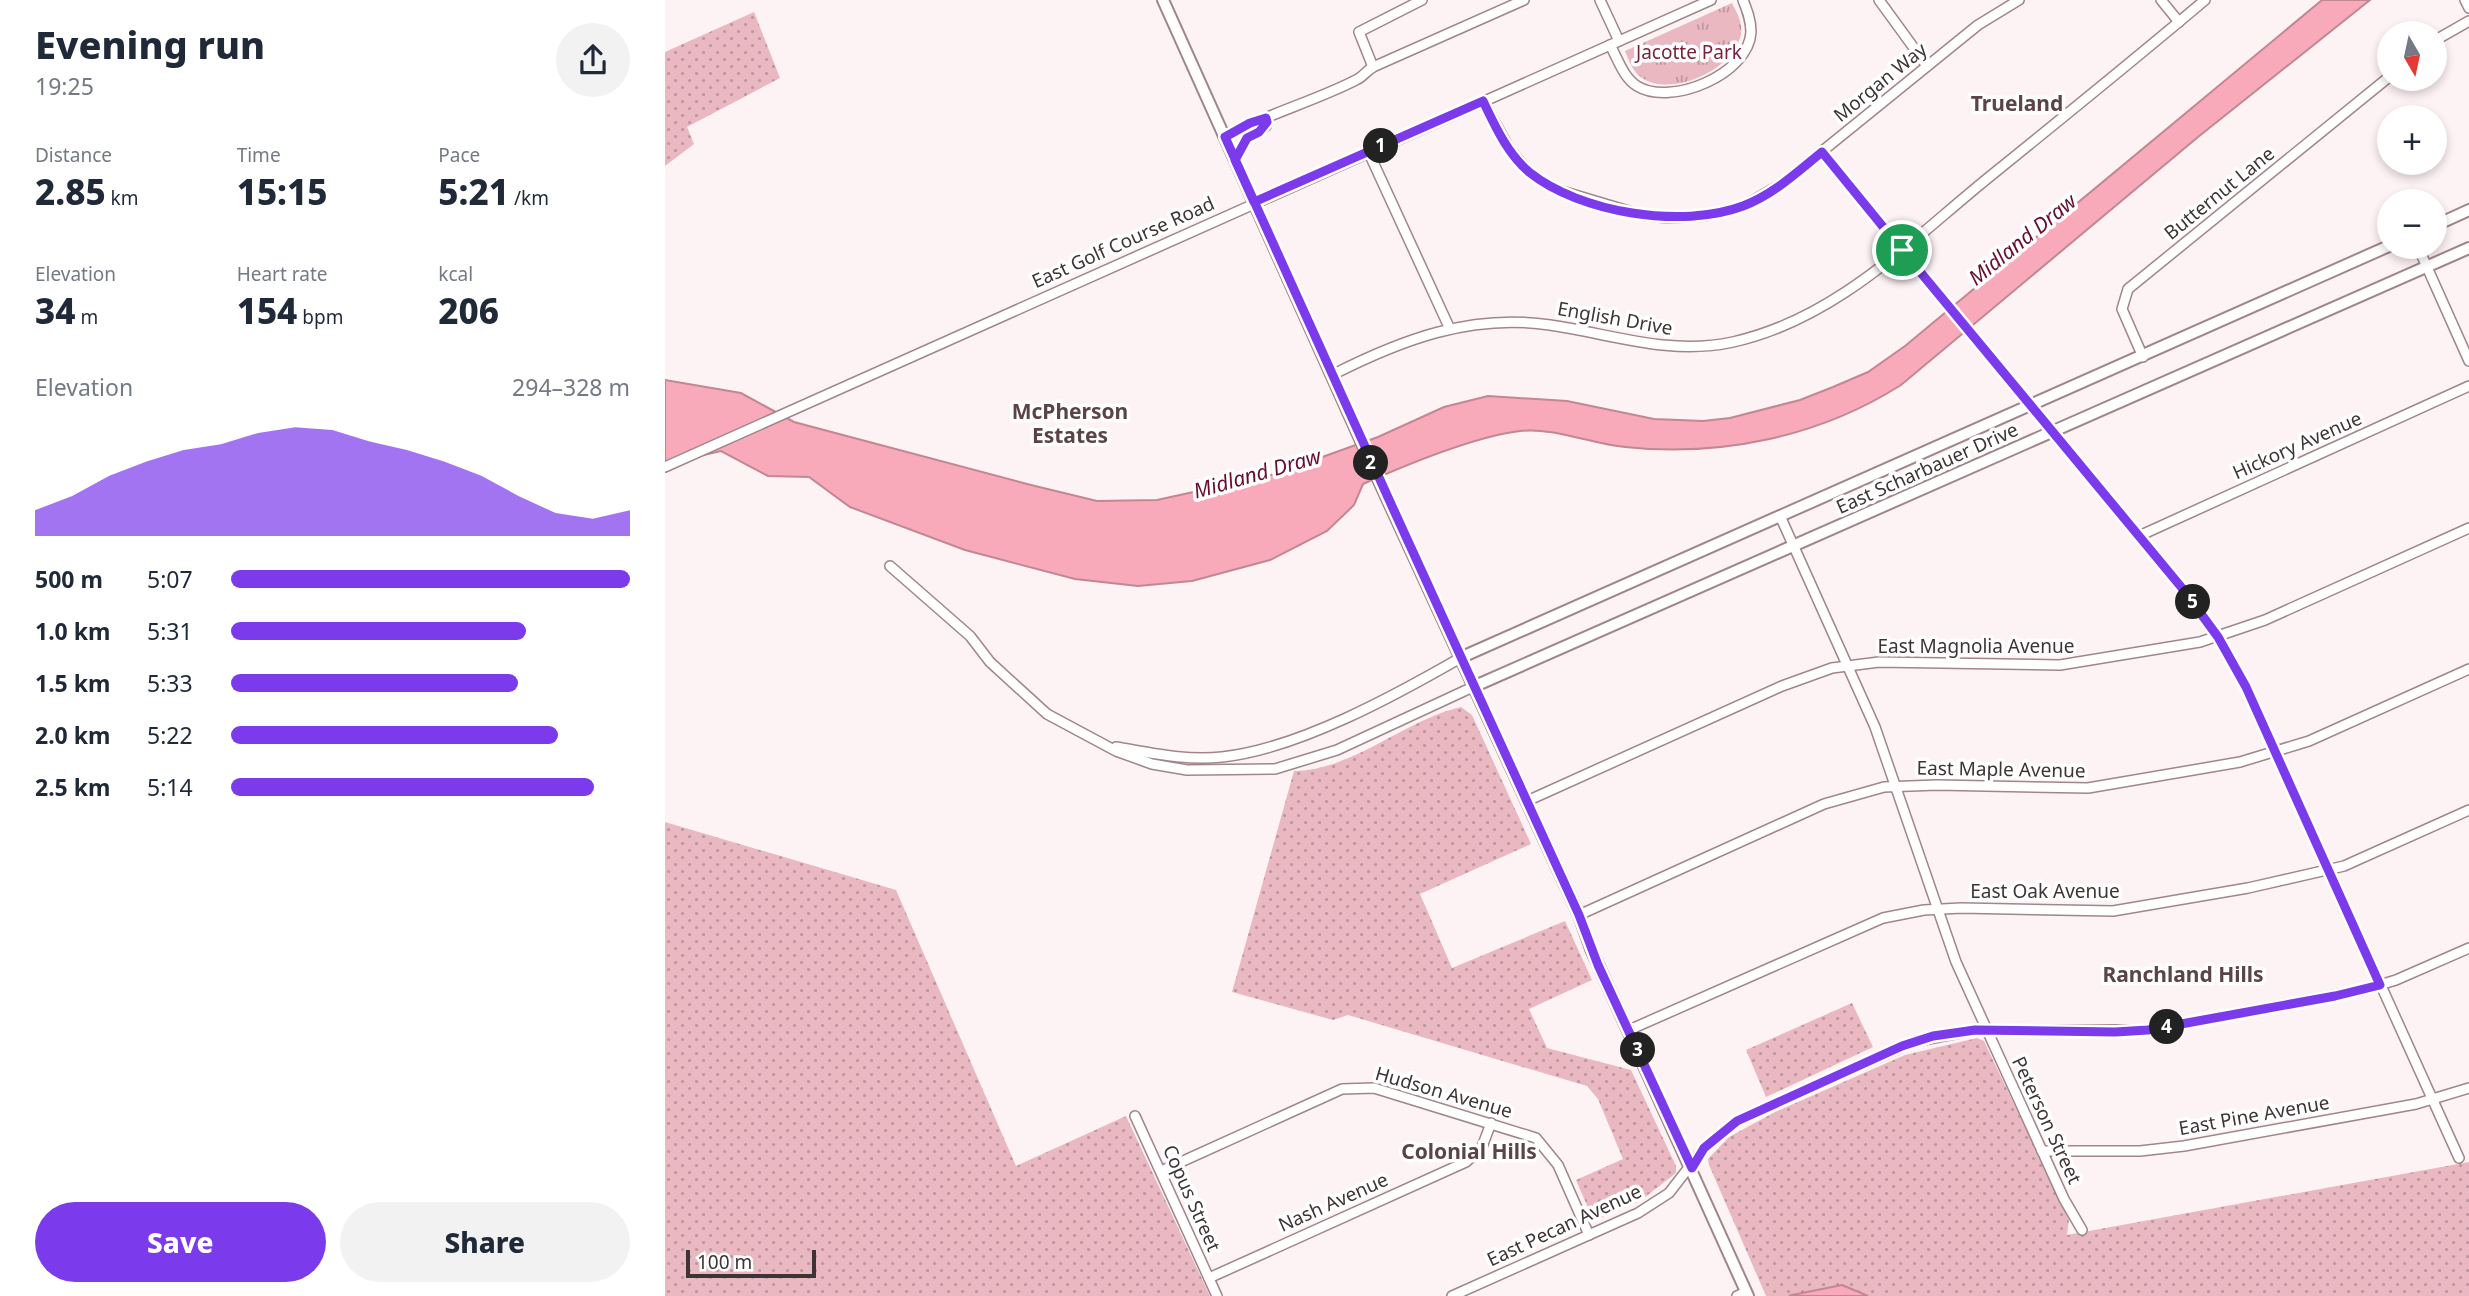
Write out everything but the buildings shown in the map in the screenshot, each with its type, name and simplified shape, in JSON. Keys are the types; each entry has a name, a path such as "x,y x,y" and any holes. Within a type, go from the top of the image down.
{"main road":[{"path":"1163,0 1378,479 1579,915 1692,1168 1744,1295"},
{"path":"2447,220 2469,210"},
{"name":"East Scharbauer Drive","path":"1475,686 2469,248"},
{"name":"East Scharbauer Drive","path":"1462,657 1781,518 2377,251"}],"street":[{"path":"1373,67 1359,32 1422,0"},
{"path":"1225,137 1250,123 1357,80 1373,67 1524,0"},
{"path":"1600,0 1623,72 1638,86 1660,92 1697,87 1725,72 1747,47 1750,23 1742,0"},
{"name":"East Golf Course Road","path":"665,467 1711,0"},
{"path":"1879,0 1927,66"},
{"name":"Morgan Way","path":"1483,101 1504,142 1523,166 1540,180 1571,195 1662,218 1705,216 1744,205 1777,187 1978,25 2019,0"},
{"path":"2161,0 2179,22"},
{"name":"English Drive","path":"1332,375 1389,348 1449,327 1527,323 1663,346 1731,342 1778,329 1843,296 2206,0"},
{"path":"2465,0 2469,8"},
{"path":"2447,34 2469,21"},
{"name":"Butternut Lane","path":"2143,357 2122,309 2128,289 2377,87"},
{"path":"1235,160 1247,138 1266,126 1266,118"},
{"path":"1368,151 1449,327"},
{"path":"1822,152 1944,297 1972,337 2139,536 2218,637 2246,687 2459,1158"},
{"path":"2423,259 2469,360"},
{"name":"Hickory Avenue","path":"2139,536 2469,386"},
{"name":"Peterson Street","path":"1781,518 1847,666 1896,786 1938,909 1986,1030 2082,1230"},
{"name":"East Magnolia Avenue","path":"1527,801 1791,682 1847,666 1907,662 2060,666 2152,652 2218,637 2265,620 2469,528"},
{"path":"890,566 970,636 990,662 1047,713 1104,745 1152,764 1187,770 1275,769 1337,750 1475,686"},
{"path":"1104,745 1185,758 1224,757 1274,745 1360,710 1462,657"},
{"name":"East Maple Avenue","path":"1579,915 1824,804 1870,790 1896,786 2056,789 2098,787 2240,762 2275,753 2469,669"},
{"name":"East Oak Avenue","path":"1629,1030 1863,925 1903,913 1938,909 2113,911 2272,884 2328,871 2469,810"},
{"name":"East Pecan Avenue","path":"1452,1296 1658,1201 1680,1183 1711,1141 1750,1114 1902,1046 1933,1036 1986,1030 2148,1030 2335,996 2380,985 2469,948"},
{"name":"Hudson Avenue","path":"1161,1171 1352,1087 1374,1088 1529,1135 1543,1145 1558,1164 1588,1235"},
{"name":"East Pine Avenue","path":"2042,1151 2140,1151 2184,1146 2432,1100 2469,1088"},
{"name":"Copus Street","path":"1135,1115 1217,1296"},
{"name":"Nash Avenue","path":"1209,1278 1466,1162 1482,1147 1491,1123"}],"green space":[{"name":"Jacotte Park","path":"1732,3 1738,14 1741,34 1736,47 1715,69 1701,77 1669,84 1655,83 1639,76 1625,51"},
{"path":"754,12 780,78 687,127 694,144 665,166 665,52"},
{"path":"1461,707 1472,715 1531,844 1420,894 1452,968 1565,921 1592,980 1529,1009 1547,1048 1631,1070 1676,1166 1676,1173 1640,1201 1597,1220 1592,1217 1576,1180 1623,1159 1598,1099 1587,1086 1348,1015 1333,1020 1232,992 1294,771 1316,768 1358,754 1419,722"},
{"path":"665,822 896,890 1016,1166 1126,1116 1210,1296 665,1296"},
{"path":"1852,1003 1873,1047 1766,1097 1746,1050"},
{"path":"1977,1038 1984,1041 2069,1220 2067,1235 2469,1162 2469,1296 1766,1296 1708,1159 1729,1137 1775,1112 1905,1055"}],"shaded area":[{"path":"2322,0 2370,0 2198,137 1901,385 1870,403 1803,430 1768,439 1697,449 1625,447 1533,430 1501,434 1440,452 1363,484 1354,505 1327,531 1270,560 1192,581 1138,586 1075,579 965,550 850,507 809,477 768,476 721,451 665,464 665,380 741,393 794,422 1097,501 1157,500 1275,474 1378,437 1444,407 1488,396 1567,401 1654,419 1703,421 1730,418 1800,400 1868,372 1905,346"},
{"path":"1842,1285 1868,1296 1789,1296 1792,1295"}],"district":[{"name":"Trueland","path":"2017,103"},
{"name":"McPherson Estates","path":"1070,423"},
{"name":"Ranchland Hills","path":"2183,974"},
{"name":"Colonial Hills","path":"1469,1151"}],"route":[{"path":"1902,250 1822,152 1783,183 1744,205 1705,216 1667,218 1642,215 1604,205 1564,193 1540,180 1523,166 1504,142 1483,101 1254,202 1235,160 1241,147 1247,138 1266,126 1266,118 1250,123 1225,137 1257,210 1319,344 1378,479 1579,915 1598,965 1692,1168 1704,1148 1737,1121 1902,1046 1933,1036 1975,1030 2148,1030 2335,996 2380,985 2246,687 2218,637 2182,588 1972,337 1944,297 1902,250"}],"water label":[{"name":"Midland Draw","path":"2022,239"},
{"name":"Midland Draw","path":"1257,473"}]}
